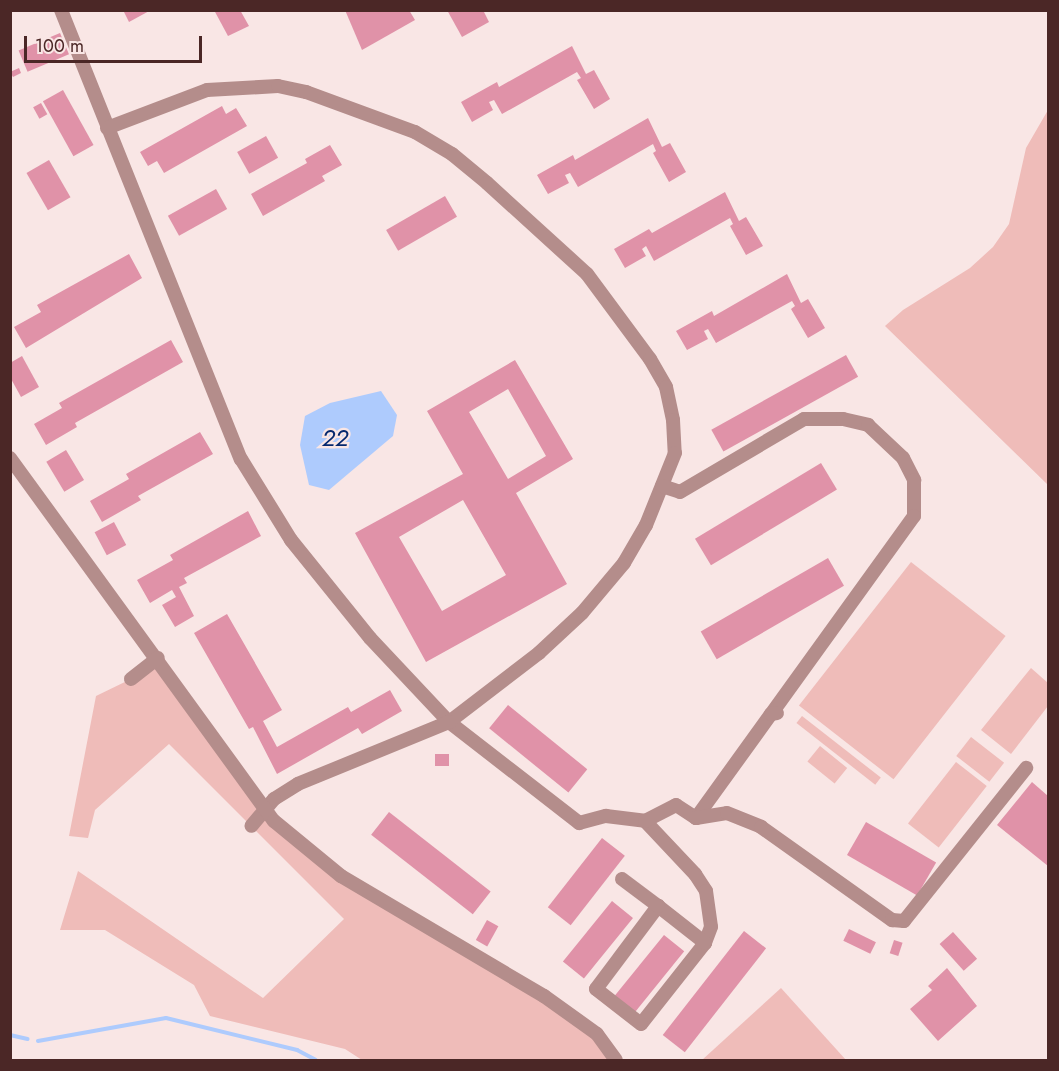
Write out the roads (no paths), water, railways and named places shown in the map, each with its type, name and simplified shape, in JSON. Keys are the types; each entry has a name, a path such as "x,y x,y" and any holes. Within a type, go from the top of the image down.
{"street":[{"path":"62,10 107,128 241,459 263,499 291,540 370,638 449,722 579,823 606,816 645,821 676,805 696,818 727,813 761,827 892,920 904,921 1026,768"},
{"path":"107,128 207,90 278,86 381,117 452,154 587,274 645,351 666,387 673,420 675,453 646,525 624,563 582,613 539,653 449,722 298,784 265,807 251,826"},
{"path":"662,486 680,492 804,419 843,419 868,425 903,458 914,480 914,516 696,818"},
{"path":"10,458 158,658 274,821 341,876 544,996 597,1034 616,1060"},
{"path":"131,679 158,658"},
{"path":"771,714 785,711"},
{"path":"645,821 695,874 706,891 711,927 705,943 641,1024 596,989 658,906"},
{"path":"622,879 705,943"}],"water":[{"name":"22","path":"381,391 397,415 393,436 329,490 309,485 300,445 305,416 330,403"}],"waterway":[{"path":"38,1041 166,1018 297,1050 316,1060"},
{"path":"10,1035 28,1039"}]}
